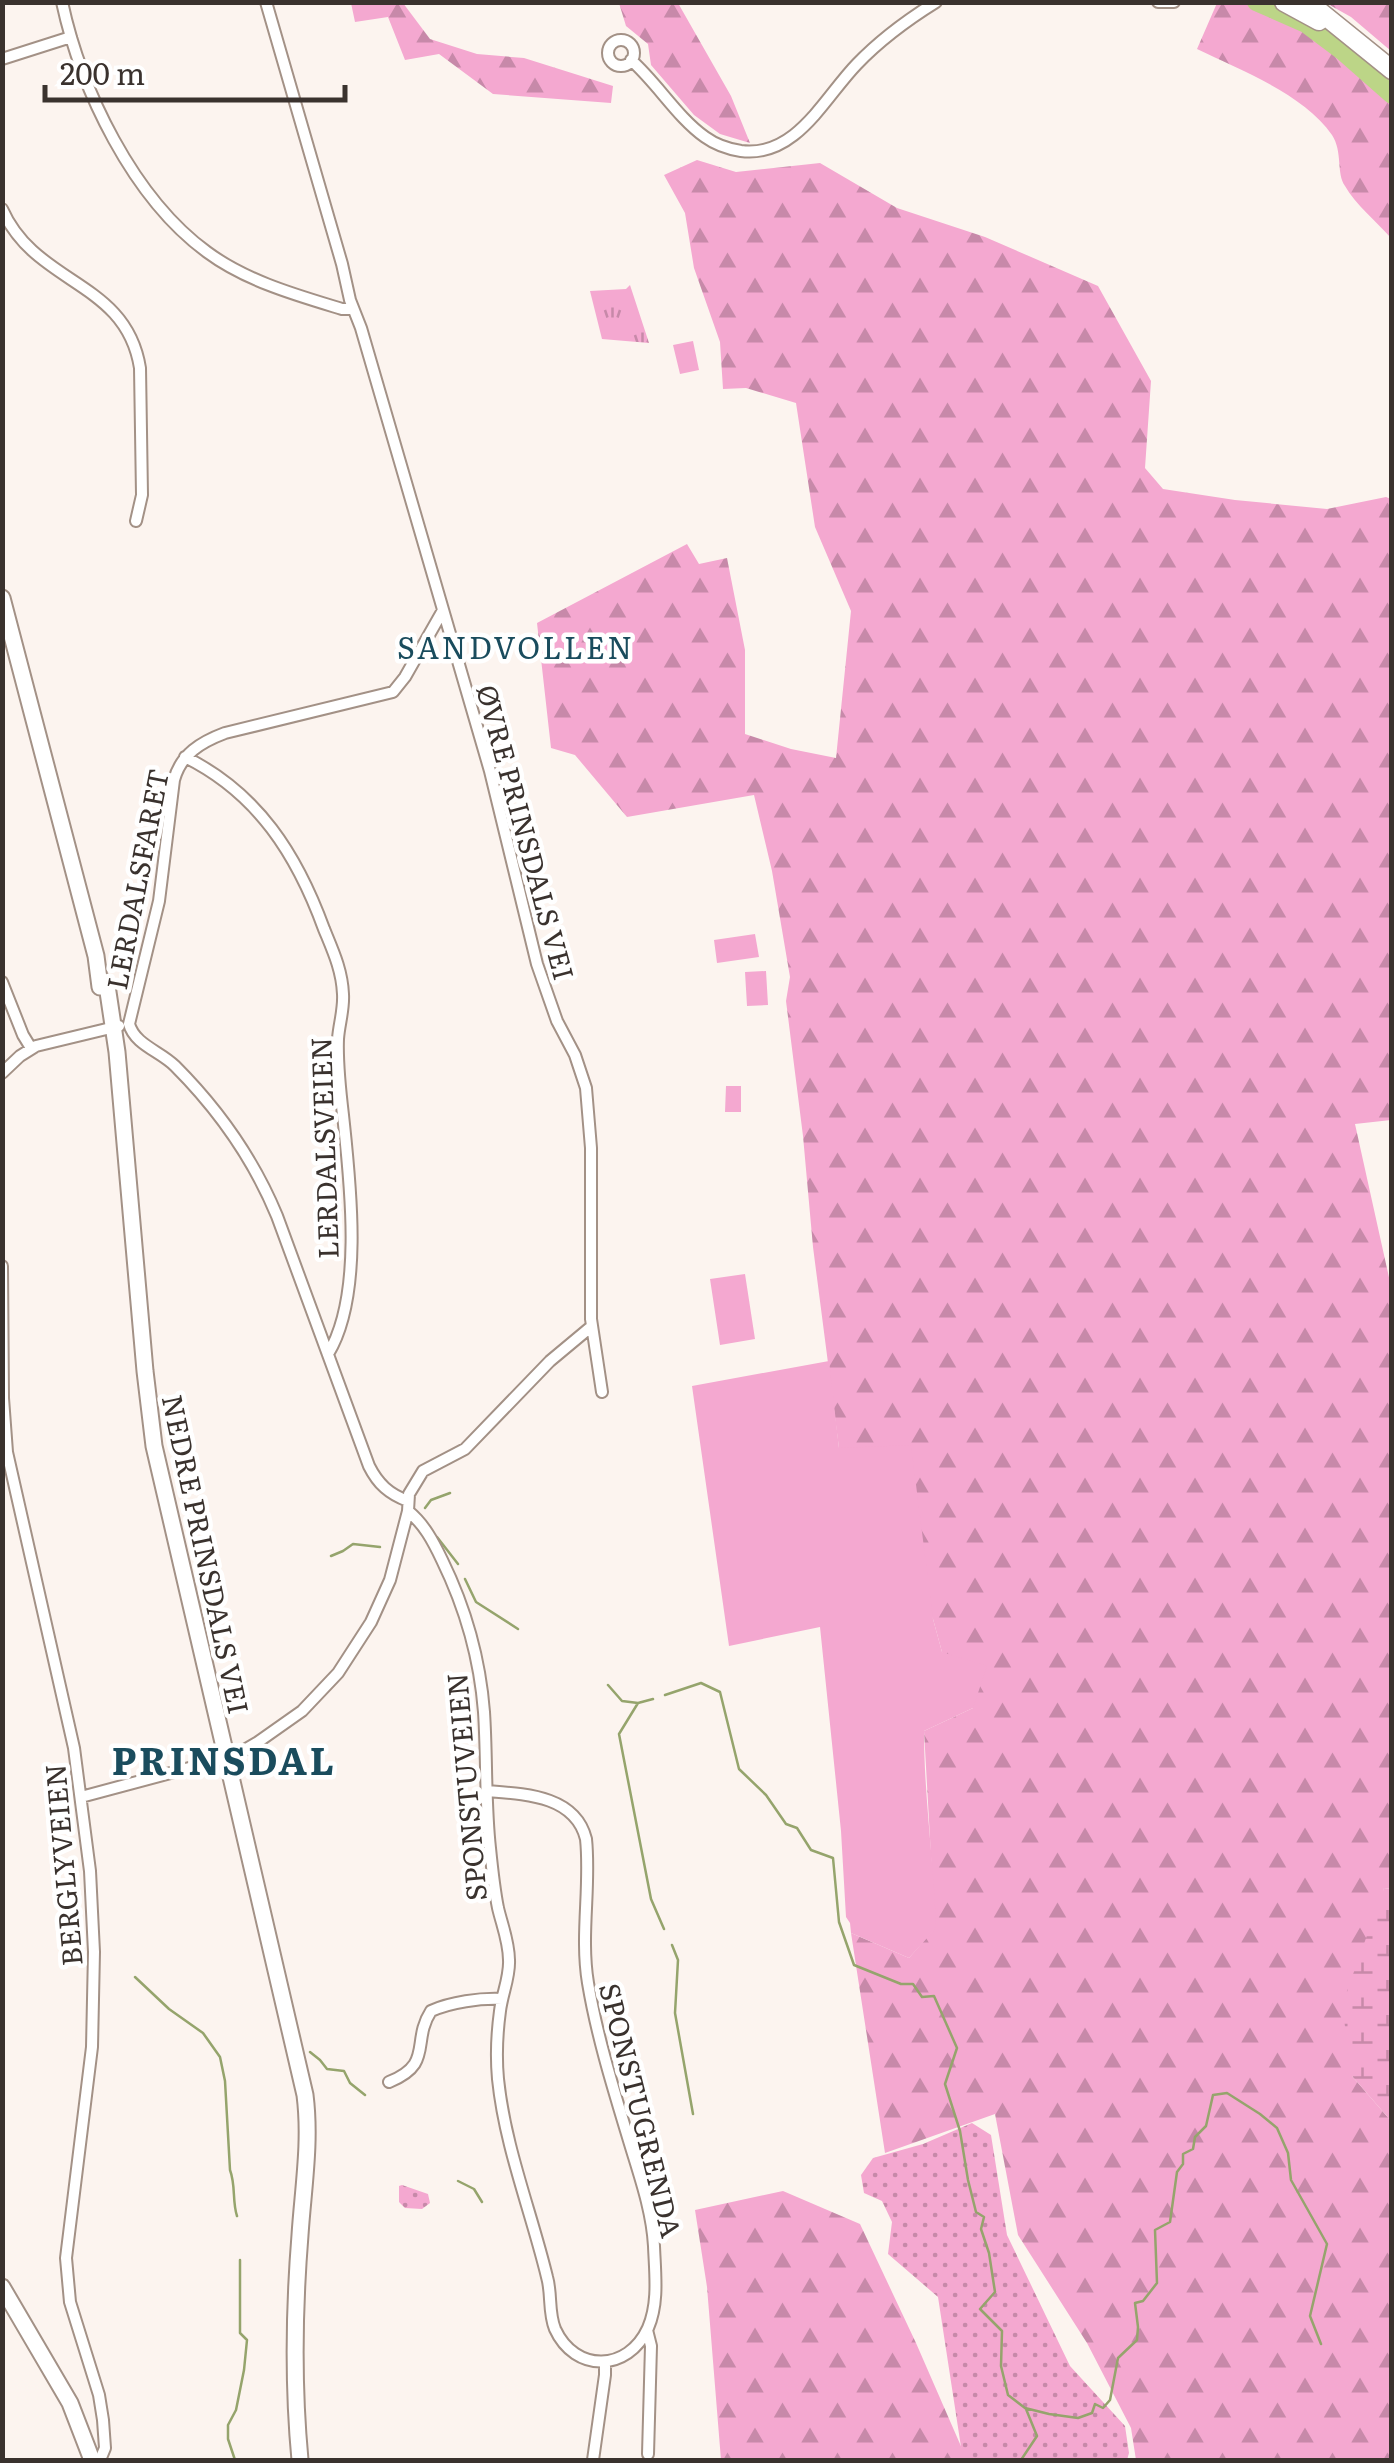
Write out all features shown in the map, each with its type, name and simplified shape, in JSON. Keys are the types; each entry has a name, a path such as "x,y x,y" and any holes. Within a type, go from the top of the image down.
{"main road":[{"path":"1284,2 1348,36"},
{"path":"1308,2 1392,70"},
{"name":"NEDRE PRINSDALS VEI","path":"2,598 100,978 117,1027 122,1129 153,1439 300,2064 307,2142 296,2335 300,2460"},
{"path":"2,2287 70,2403 92,2460"}],"street":[{"path":"62,2 84,74 122,153 148,194 181,231 208,253 249,276 323,303 353,309"},
{"name":"ØVRE PRINSDALS VEI","path":"266,2 494,787 537,964 556,1021 575,1055 586,1088 591,1148 592,1326 602,1392"},
{"path":"632,60 703,136 724,147 761,151 794,136 860,62 893,32 936,2"},
{"path":"1158,2 1174,2"},
{"path":"2,59 71,37"},
{"path":"2,209 24,244 112,308 137,348 142,490 136,521"},
{"name":"LERDALSFARET","path":"117,1027 160,901 174,780 185,757 204,742 225,733 393,692 443,612"},
{"name":"LERDALSVEIEN","path":"185,757 218,774 268,823 296,864 341,973 344,998 338,1062 352,1226 347,1298 328,1354"},
{"path":"2,982 30,1048"},
{"path":"2,1073 30,1048 117,1027"},
{"name":"SPONSTUVEIEN","path":"117,1027 175,1066 239,1141 273,1206 369,1466 385,1488 408,1506 453,1582 475,1652 484,1714 495,1890 510,1954 497,2037 501,2102 549,2282 549,2308 555,2328 563,2344 579,2355 605,2363"},
{"name":"BERGLYVEIEN","path":"2,1266 6,1452 74,1748 92,1892 92,2048 66,2258 70,2302 104,2420 105,2448 100,2460"},
{"path":"81,1796 239,1754 302,1711 348,1660 382,1600 410,1494 423,1471 465,1449 550,1360 592,1326"},
{"name":"SPONSTUGRENDA","path":"486,1791 548,1800 570,1811 583,1828 587,1853 588,1983 652,2221 655,2300 647,2330 652,2346 648,2454"},
{"path":"389,2082 406,2074 418,2059 431,2011 502,2000"},
{"path":"592,2460 605,2363 639,2344 647,2330"}],"green space":[{"path":"351,3 403,3 430,39 477,54 524,58 613,86 611,103 493,94 439,54 405,60 388,17 355,22"},
{"path":"619,3 678,3 731,96 750,143 720,134 694,115 651,65 648,44 626,26"},
{"path":"1217,3 1272,3 1340,36 1391,80 1391,238 1345,186 1335,142 1320,120 1288,95 1197,49"},
{"path":"1326,3 1391,3 1391,51 1351,17"},
{"path":"697,160 736,172 820,163 897,208 985,237 1098,286 1151,381 1145,468 1163,489 1327,509 1391,499 1391,1120 1355,1124 1392,1291 1392,1889 1384,1888 1352,2076 1391,2121 1391,2460 1136,2460 1131,2428 1087,2343 1018,2235 995,2114 885,2153 851,1933 909,1958 935,1928 924,1731 973,1708 942,1652 933,1619 839,1448 786,1001 790,977 754,795 627,817 575,755 551,748 537,623 687,544 699,564 727,558 745,650 745,734 836,758 851,611 815,527 796,403 746,388 723,389 720,342 694,268 685,213 664,175"},
{"path":"630,285 649,343 602,339 590,291 626,289"},
{"path":"693,341 699,370 680,374 673,345"},
{"path":"755,934 759,957 717,963 714,940"},
{"path":"766,971 768,1005 747,1006 745,972"},
{"path":"726,1086 741,1086 741,1112 725,1112"},
{"path":"745,1274 755,1339 720,1345 710,1279"},
{"path":"829,1361 839,1448 911,1445 933,1619 942,1652 987,1666 973,1708 924,1731 936,1928 909,1958 851,1933 846,1917 820,1627 729,1646 692,1386"},
{"path":"1384,1888 1392,1889 1391,2121 1352,2076 1342,2005"},
{"path":"972,2123 991,2135 1007,2235 1070,2366 1125,2426 1127,2460 963,2460 938,2297 888,2254 892,2222 882,2201 864,2193 861,2175 873,2158 923,2144"},
{"path":"402,2185 428,2194 430,2203 422,2209 405,2208 399,2202"},
{"path":"783,2191 860,2224 967,2460 721,2460 707,2287 695,2210"}],"waterway":[{"path":"1256,2 1306,24 1392,95"},
{"path":"425,1508 431,1500 450,1493"},
{"path":"437,1537 458,1564"},
{"path":"331,1556 353,1544 380,1547"},
{"path":"465,1579 476,1602 518,1629"},
{"path":"665,1695 701,1683 720,1692 739,1769 766,1795 786,1824 797,1828 811,1850 833,1858 839,1922 854,1965 901,1984 913,1984 922,1997 934,1996 957,2048 945,2084 960,2131 976,2212 984,2217 981,2229 995,2292 980,2309 1002,2331 1001,2366 1008,2395 1025,2408 1078,2418 1092,2413 1095,2404 1103,2408 1110,2400 1118,2358 1137,2340 1135,2303 1143,2301 1157,2283 1155,2230 1170,2222 1183,2154 1193,2149 1195,2137 1206,2126 1213,2095 1227,2093 1260,2114 1277,2128 1288,2153 1291,2180 1327,2244 1310,2316 1321,2344"},
{"path":"608,1685 622,1701 638,1703 653,1699"},
{"path":"638,1703 619,1734 651,1899 664,1929"},
{"path":"672,1945 678,1960 675,2013 693,2114"},
{"path":"135,1977 169,2009 203,2033 220,2057 237,2216"},
{"path":"310,2052 327,2069 344,2071 350,2083 365,2095"},
{"path":"458,2181 474,2189 482,2202"},
{"path":"235,2460 228,2425 236,2410 247,2340 240,2333 240,2260"},
{"path":"1021,2460 1037,2436 1026,2409"}],"district":[{"name":"SANDVOLLEN","path":"516,646"},
{"name":"PRINSDAL","path":"224,1758"}]}
